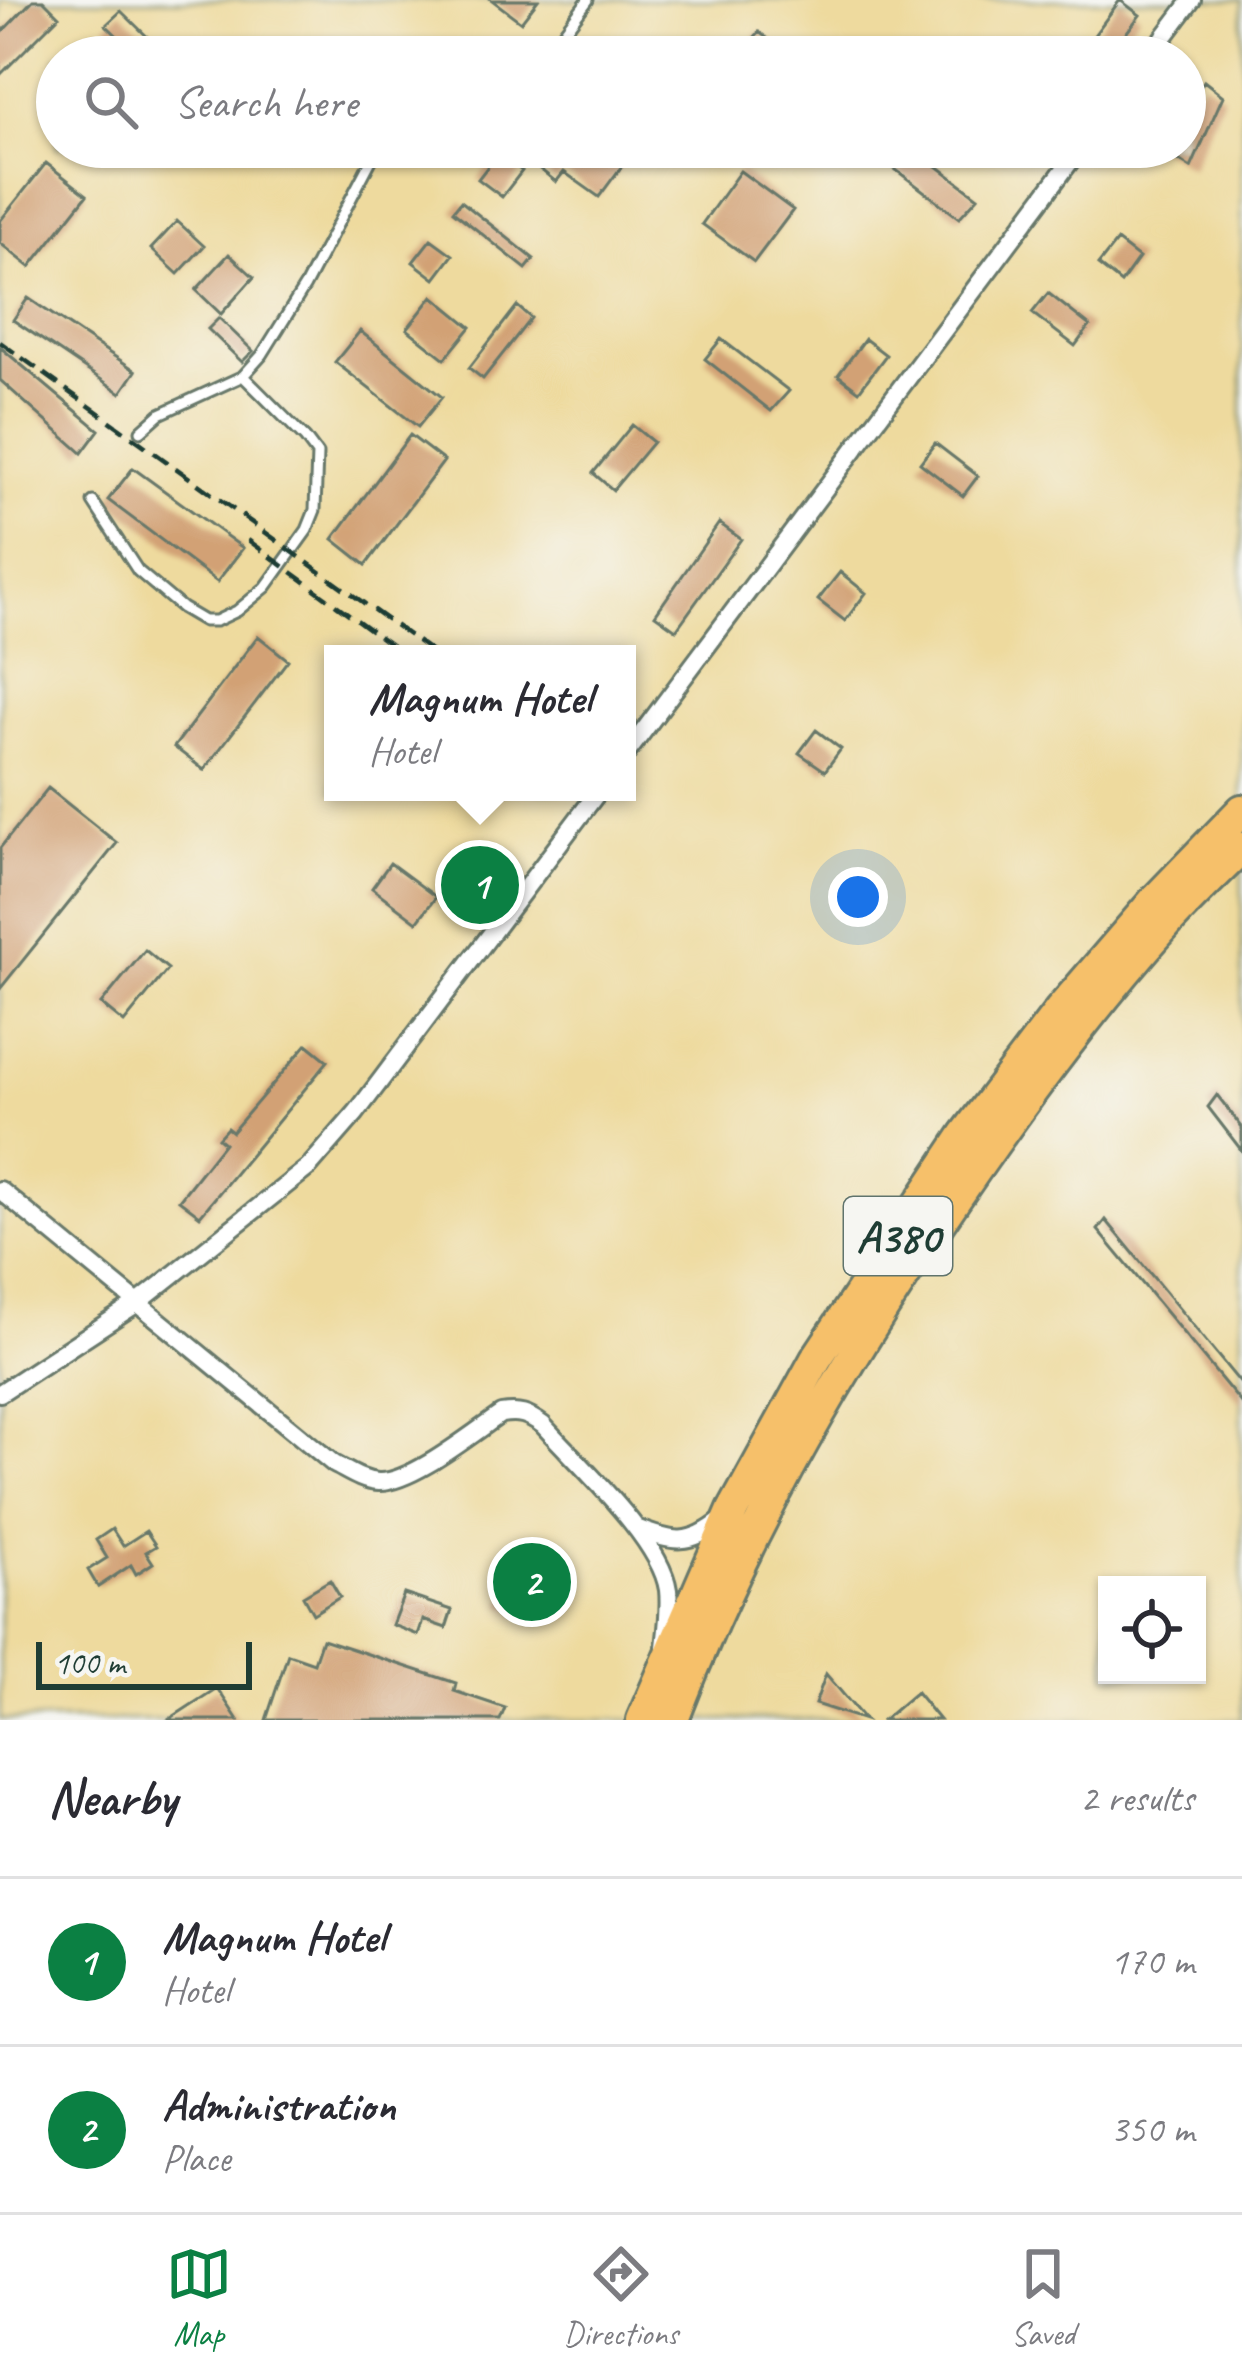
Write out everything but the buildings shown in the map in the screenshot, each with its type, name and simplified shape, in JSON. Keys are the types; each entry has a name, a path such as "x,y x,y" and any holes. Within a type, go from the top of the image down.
{"highway":[{"name":"A380","path":"673,1720 786,1469 816,1359 965,1135 1076,992 1153,902 1242,810"},
{"name":"A380","path":"642,1720 733,1510 1070,1040 1166,925 1242,852"}],"street":[{"path":"1165,36 1192,0"},
{"path":"636,741 1066,168"},
{"path":"0,1393 139,1302 309,1167 356,1113 591,801"},
{"path":"0,1190 334,1464 357,1477 379,1482 401,1479 501,1414 530,1415 636,1527 658,1561 668,1590 661,1676"},
{"path":"636,1527 681,1541 705,1534 733,1510"}],"lane":[{"path":"561,36 588,0"},
{"path":"141,430 160,414 243,376 262,355 368,168"},
{"path":"93,502 138,571 204,621 216,621 237,610 266,587 308,530 315,509 317,454 243,376"}],"sand":[{"path":"0,0 1242,0 1242,1720 0,1720"}],"railway":[{"path":"0,342 422,645"},
{"path":"248,540 391,645"}],"place":[{"name":"Magnum Hotel","path":"480,885"},
{"name":"Administration","path":"532,1582"}]}
